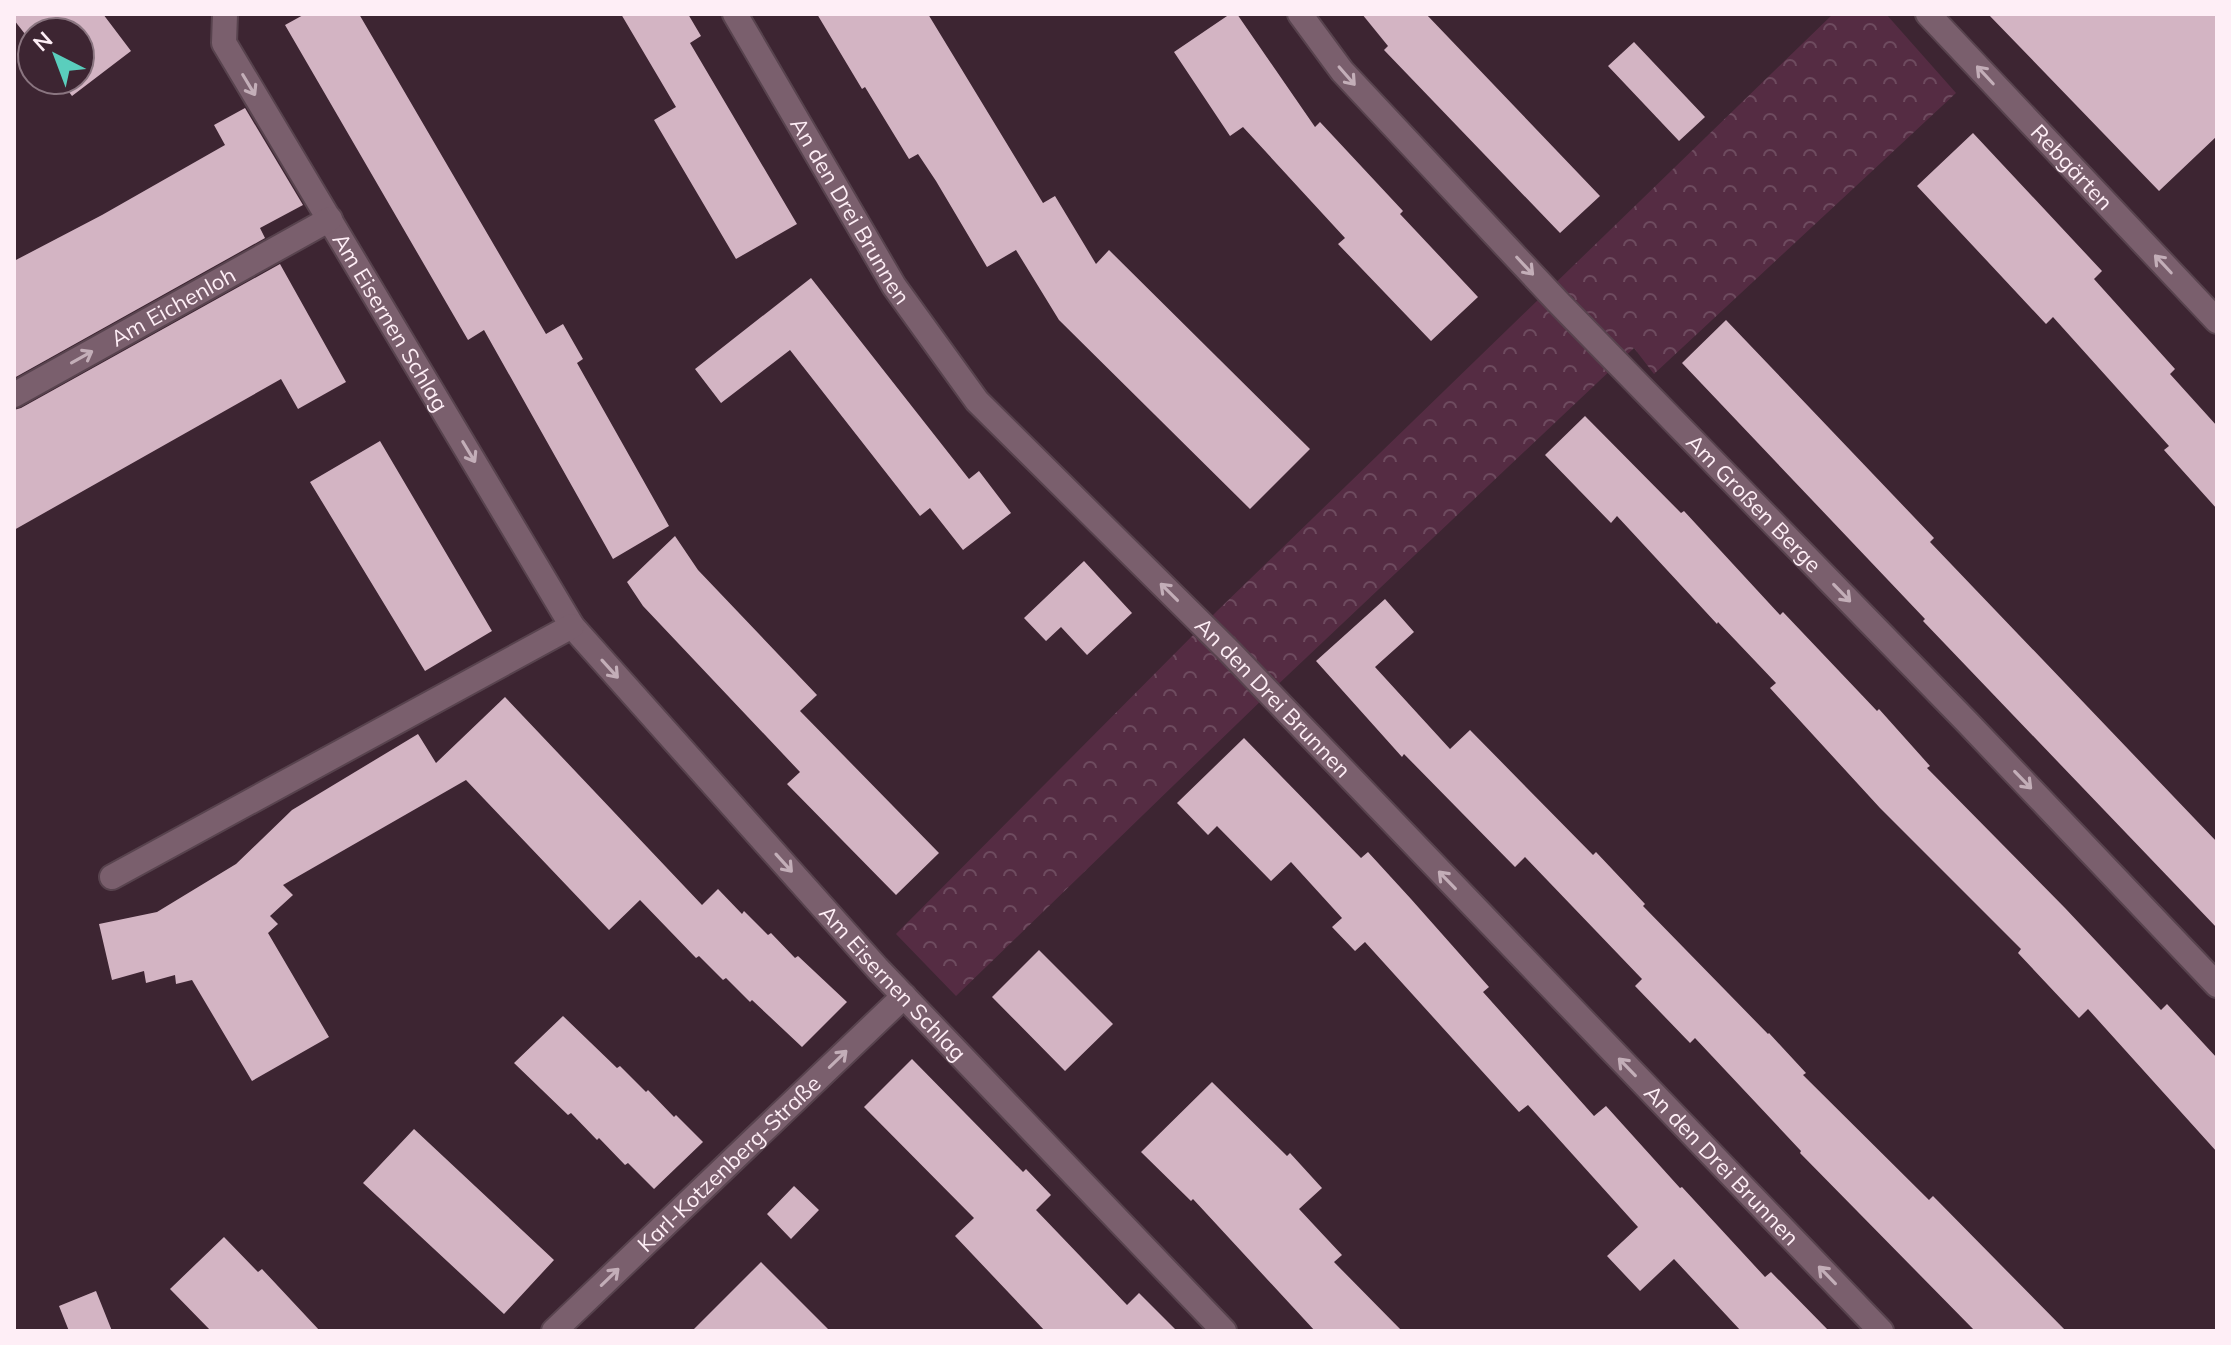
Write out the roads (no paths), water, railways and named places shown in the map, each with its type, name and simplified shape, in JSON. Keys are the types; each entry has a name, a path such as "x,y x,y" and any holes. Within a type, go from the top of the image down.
{"street":[{"name":"Am Eisernen Schlag","path":"225,14 224,43 572,626 904,996 1224,1331"},
{"name":"An den Drei Brunnen","path":"735,14 894,286 977,401 1230,652 1881,1331"},
{"name":"Am Großen Berge","path":"1300,14 1342,71 1558,302 1967,722 2217,985"},
{"name":"Rebgärten","path":"1928,14 2217,321"},
{"name":"Am Eichenloh","path":"14,395 330,219"},
{"path":"112,877 572,626"},
{"name":"Karl-Kotzenberg-Straße","path":"554,1331 904,996"}]}
